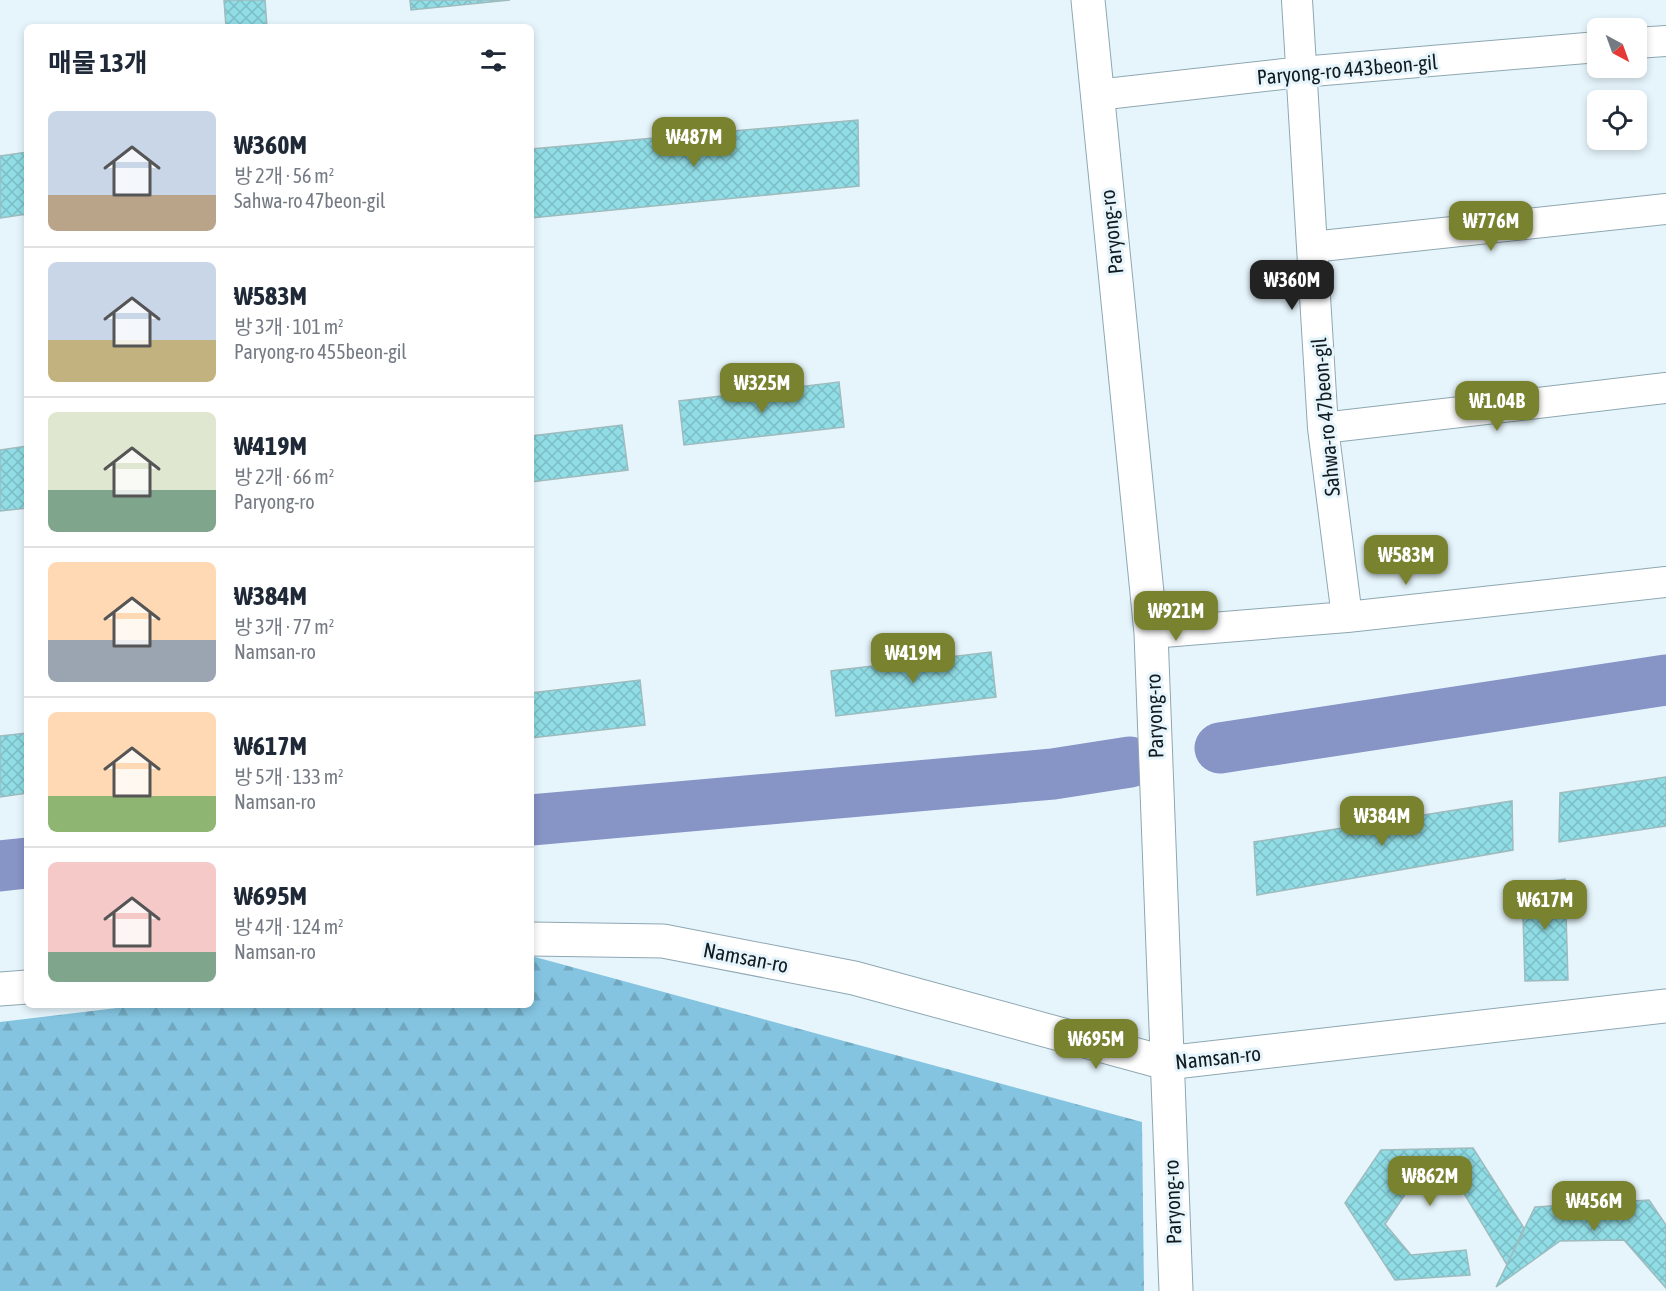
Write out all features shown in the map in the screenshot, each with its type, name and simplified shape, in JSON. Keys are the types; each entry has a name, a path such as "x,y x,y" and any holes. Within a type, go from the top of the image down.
{"main road":[{"name":"Paryong-ro","path":"1088,0 1150,633 1176,1291"},
{"name":"Namsan-ro","path":"534,939 663,941 843,975 1167,1063 1666,1006"},
{"path":"0,989 24,987"}],"street":[{"name":"Sahwa-ro 47beon-gil","path":"1297,0 1323,428 1347,617"},
{"path":"1647,42 1666,41"},
{"name":"Paryong-ro 443beon-gil","path":"1097,95 1301,72 1587,48"},
{"path":"1312,247 1666,209"},
{"path":"1323,428 1666,388"},
{"path":"1150,633 1347,617 1666,582"}],"green space":[{"path":"534,957 1142,1122 1144,1291 0,1291 0,1022 117,1008 534,1008"}],"building":[{"path":"224,0 265,0 267,24 226,24"},
{"path":"410,0 510,0 411,10"},
{"path":"858,120 859,186 534,218 534,149"},
{"path":"24,152 24,214 0,218 0,156"},
{"path":"839,382 844,427 684,445 679,401"},
{"path":"622,425 628,470 534,482 534,436"},
{"path":"24,446 24,508 0,511 0,450"},
{"path":"991,652 996,697 836,716 831,671"},
{"path":"640,680 645,725 534,738 534,693"},
{"path":"24,733 24,793 0,797 0,736"},
{"path":"1666,777 1666,826 1559,842 1560,793"},
{"path":"1512,801 1513,850 1257,895 1254,842"},
{"path":"1565,879 1568,980 1525,981 1522,885"},
{"path":"1473,1148 1524,1228 1507,1265 1456,1180 1408,1190 1385,1224 1411,1255 1466,1250 1470,1275 1395,1280 1345,1203 1381,1150"},
{"path":"1649,1200 1666,1225 1666,1288 1624,1240 1560,1241 1496,1287 1535,1207"}],"waterway":[{"path":"1220,748 1666,680"},
{"path":"534,820 1053,774 1130,762"},
{"path":"0,866 24,863"}]}
